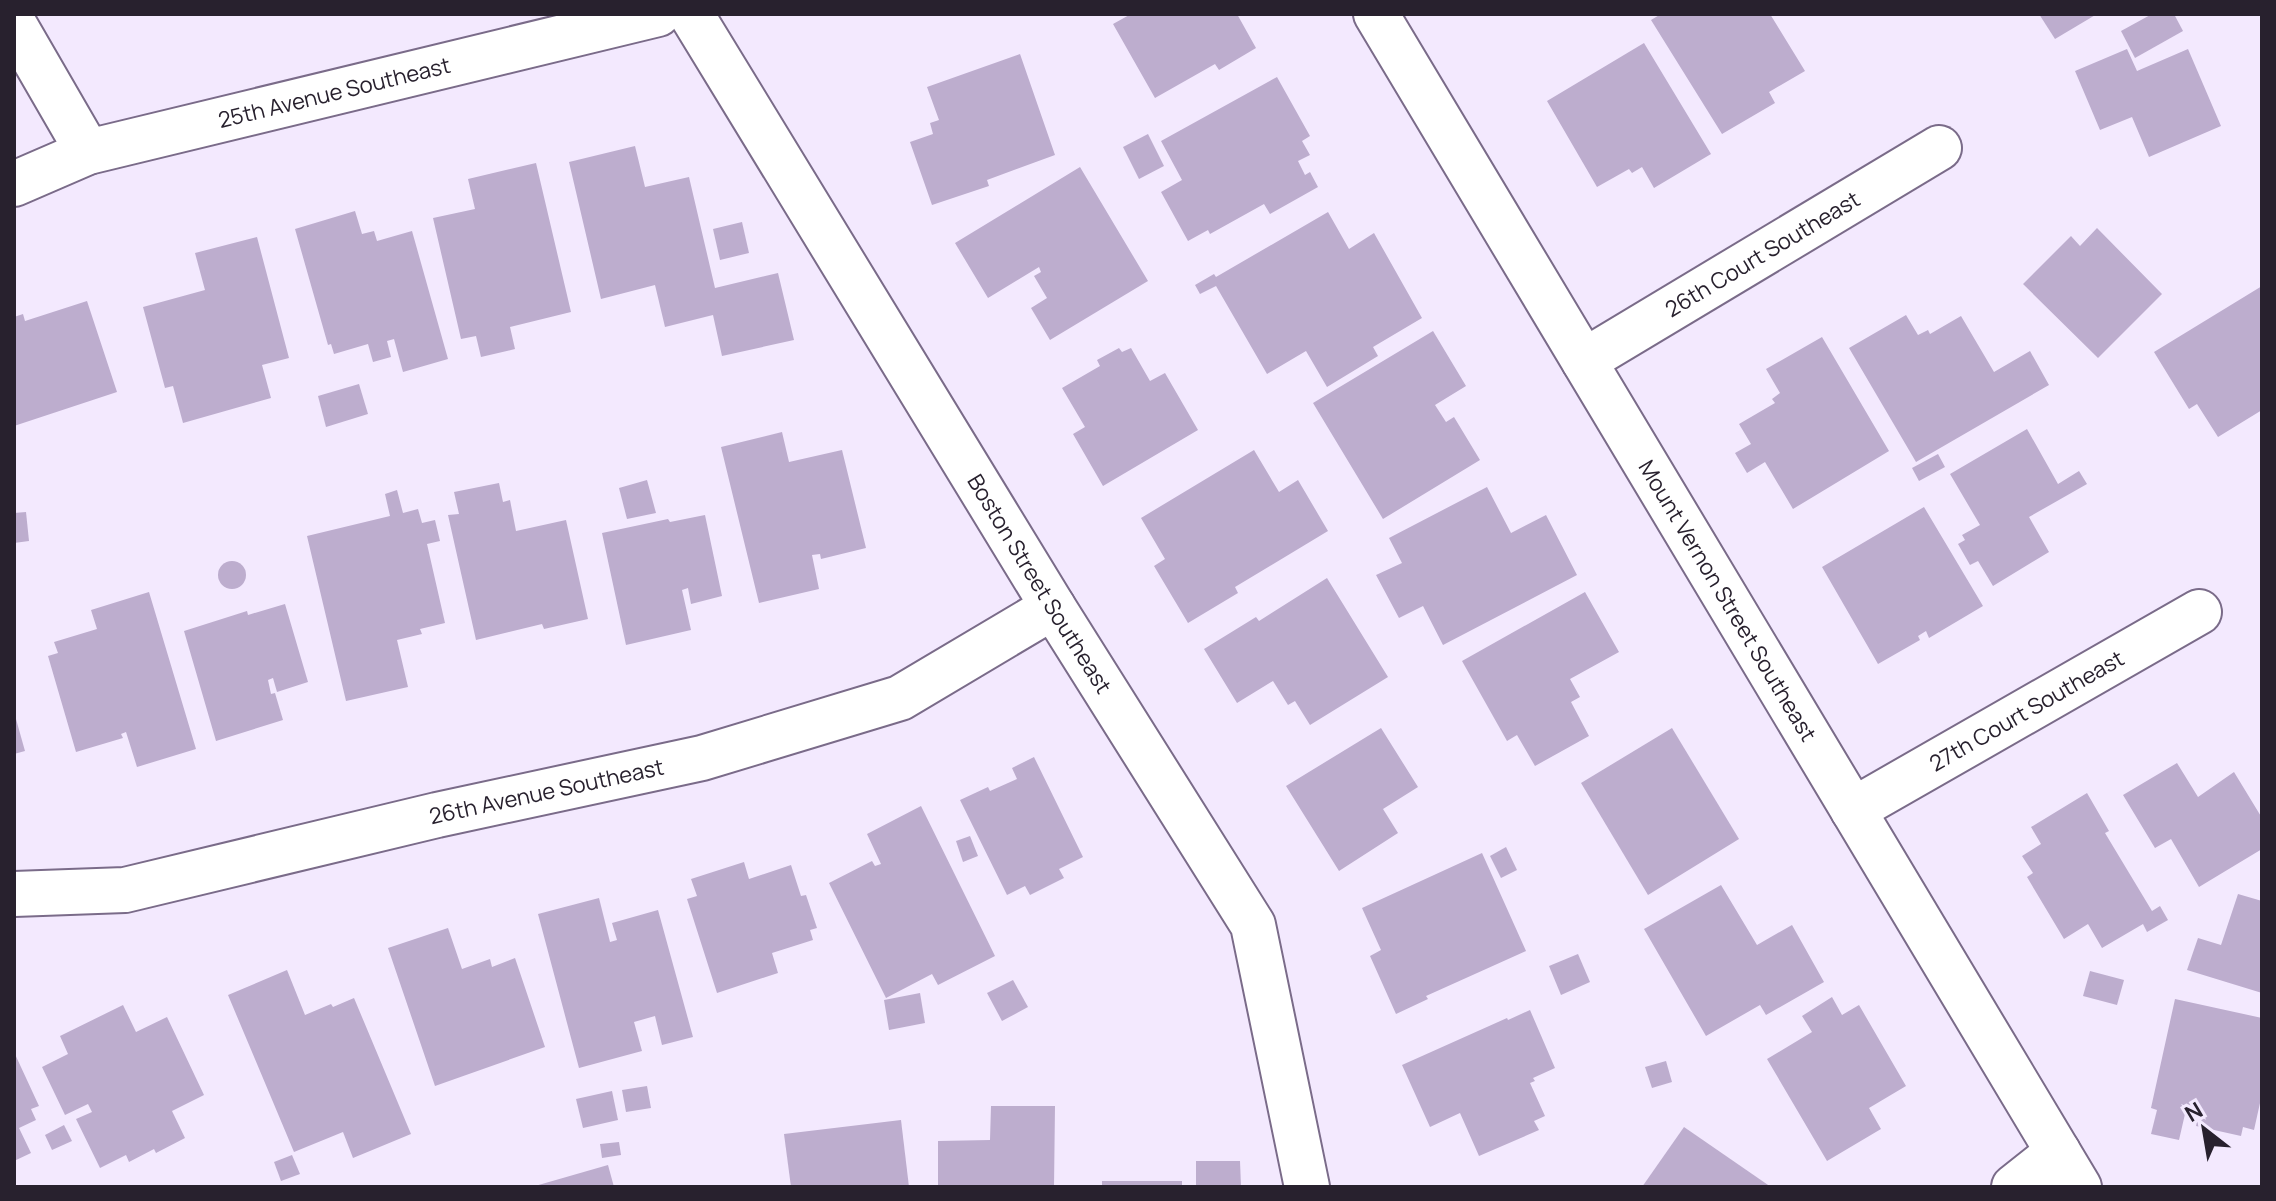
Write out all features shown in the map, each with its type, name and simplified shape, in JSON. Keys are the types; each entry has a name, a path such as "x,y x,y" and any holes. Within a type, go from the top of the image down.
{"street":[{"name":"25th Avenue Southeast","path":"14,184 88,152 658,14"},
{"name":"Boston Street Southeast","path":"691,14 1053,607 1253,925 1307,1187"},
{"name":"Mount Vernon Street Southeast","path":"1376,14 2068,1170"},
{"path":"14,24 88,152"},
{"name":"26th Court Southeast","path":"1584,361 1939,148"},
{"name":"26th Avenue Southeast","path":"14,894 125,890 437,815 702,758 900,698 1053,607"},
{"name":"27th Court Southeast","path":"1853,810 2199,612"},
{"path":"2014,1187 2068,1170"}],"building":[{"path":"1131,14 1237,14 1256,48 1219,70 1215,64 1155,98 1113,24"},
{"path":"1661,14 1770,14 1805,71 1769,92 1775,103 1722,134 1651,20"},
{"path":"2039,14 2097,14 2055,39"},
{"path":"2152,14 2174,14 2183,31 2135,58 2121,31"},
{"path":"1644,43 1711,154 1654,188 1642,167 1632,173 1629,169 1597,187 1547,101"},
{"path":"2127,49 2137,71 2188,49 2221,126 2149,157 2132,117 2100,130 2075,71"},
{"path":"1020,54 1055,155 987,180 989,186 932,205 910,142 933,134 930,123 939,120 927,87"},
{"path":"1277,77 1310,136 1302,141 1310,155 1298,161 1305,175 1310,172 1318,187 1270,214 1264,204 1210,234 1208,230 1188,241 1161,192 1182,180 1161,141"},
{"path":"1148,134 1164,166 1139,179 1123,147"},
{"path":"635,146 645,187 689,177 715,288 778,273 794,340 722,356 713,315 665,327 655,285 601,299 569,162"},
{"path":"536,163 571,312 510,327 515,349 481,357 476,336 461,339 433,218 475,209 468,179"},
{"path":"1080,167 1148,281 1050,340 1031,308 1047,298 1034,276 1041,272 1039,267 988,298 955,243"},
{"path":"355,211 362,234 374,231 377,241 412,231 448,359 403,372 394,339 387,341 391,357 373,362 368,344 334,354 331,344 328,345 295,229"},
{"path":"1328,212 1349,249 1374,233 1422,318 1373,347 1378,356 1327,387 1306,351 1267,374 1216,286 1200,294 1195,285 1214,274 1216,277"},
{"path":"742,222 749,253 720,260 713,229"},
{"path":"2097,228 2162,294 2098,358 2023,284 2071,236 2080,246"},
{"path":"257,237 289,358 262,365 271,398 183,423 173,386 165,388 143,307 205,290 195,253"},
{"path":"2262,286 2262,410 2218,437 2197,404 2189,409 2154,352"},
{"path":"87,301 117,392 14,426 14,317 23,314 25,321"},
{"path":"1906,315 1918,335 1928,330 1930,334 1961,316 1994,372 2030,351 2049,385 1916,462 1849,348"},
{"path":"1433,331 1466,386 1435,405 1446,422 1454,417 1480,460 1383,519 1313,403"},
{"path":"1822,337 1889,451 1793,509 1765,462 1747,473 1735,453 1751,444 1739,424 1775,403 1772,399 1780,393 1766,369"},
{"path":"1119,348 1122,352 1131,348 1150,381 1165,373 1198,430 1103,486 1073,434 1085,427 1062,388 1100,366 1097,360"},
{"path":"359,384 368,414 326,427 318,396"},
{"path":"2027,429 2058,484 2079,471 2087,484 2029,517 2049,552 1993,586 1978,561 1970,565 1958,544 1965,540 1962,535 1980,525 1950,474"},
{"path":"782,432 789,462 842,450 866,548 821,559 820,554 812,555 819,589 759,603 721,447"},
{"path":"1254,450 1279,492 1298,480 1328,531 1235,587 1238,593 1188,623 1154,566 1165,559 1141,518"},
{"path":"1938,454 1945,467 1919,481 1912,468"},
{"path":"647,480 656,513 627,519 619,488"},
{"path":"499,483 503,502 510,500 516,531 566,520 588,619 544,629 542,624 476,640 448,515 459,514 454,492"},
{"path":"1487,487 1511,533 1546,515 1577,575 1443,645 1423,606 1399,618 1376,575 1402,563 1389,538"},
{"path":"397,490 403,513 418,509 422,523 435,520 440,541 427,544 445,623 420,629 422,634 397,640 408,687 346,701 307,536 390,516 385,494"},
{"path":"1924,507 1983,606 1929,638 1926,631 1918,636 1920,640 1878,664 1822,567"},
{"path":"26,512 29,541 14,543 14,513"},
{"path":"705,515 722,596 691,604 688,588 682,590 691,630 626,645 602,533 668,519 670,522"},
{"path":"232,561 242,565 246,575 242,585 232,589 222,585 218,575 222,565"},
{"path":"1327,578 1388,677 1310,725 1295,701 1288,705 1273,681 1237,703 1204,649 1256,617 1259,621"},
{"path":"149,592 196,749 137,767 126,732 121,734 123,738 76,752 48,656 58,653 54,642 97,629 91,610"},
{"path":"1585,592 1619,652 1570,679 1580,697 1571,702 1589,736 1535,766 1517,735 1507,741 1462,661"},
{"path":"285,604 308,682 277,692 273,678 268,680 283,720 216,741 184,631 247,611 248,615"},
{"path":"14,712 25,751 14,754"},
{"path":"1381,728 1418,787 1383,809 1398,833 1339,871 1286,786"},
{"path":"1672,728 1739,839 1648,895 1581,783"},
{"path":"1034,757 1083,857 1059,869 1064,878 1030,895 1025,886 1007,895 960,800 988,787 990,791 1017,779 1012,768"},
{"path":"2177,763 2198,797 2234,772 2262,818 2262,849 2199,887 2171,839 2155,848 2123,795"},
{"path":"2087,793 2109,831 2105,833 2152,911 2160,906 2168,920 2147,932 2143,924 2102,948 2088,924 2064,939 2027,877 2033,873 2022,856 2041,844 2031,827"},
{"path":"921,806 995,956 938,985 932,974 886,998 829,883 872,861 875,866 881,864 867,834"},
{"path":"970,836 978,856 963,862 956,841"},
{"path":"1506,847 1517,870 1501,878 1490,856"},
{"path":"1482,853 1526,951 1426,996 1428,999 1396,1014 1370,956 1381,950 1362,908"},
{"path":"744,862 749,879 791,865 801,896 806,895 817,928 810,930 813,940 772,953 778,973 717,993 687,899 697,896 691,879"},
{"path":"1721,885 1757,945 1792,925 1824,982 1766,1015 1760,1005 1706,1036 1644,929"},
{"path":"2238,894 2262,901 2262,993 2187,970 2198,938 2221,945"},
{"path":"599,898 610,942 617,940 612,923 658,910 693,1037 662,1045 655,1016 634,1022 642,1051 579,1068 538,914"},
{"path":"448,928 462,969 490,959 492,967 515,958 545,1047 435,1086 388,948"},
{"path":"1578,954 1590,982 1561,995 1549,966"},
{"path":"287,970 305,1015 354,998 411,1134 353,1158 343,1132 294,1152 228,995"},
{"path":"2090,971 2124,980 2117,1005 2083,996"},
{"path":"1013,980 1028,1007 1002,1021 987,993"},
{"path":"920,993 925,1023 889,1030 884,1000"},
{"path":"1832,997 1842,1015 1859,1005 1906,1086 1869,1108 1881,1129 1827,1161 1767,1059 1812,1032 1802,1016"},
{"path":"2175,999 2262,1018 2262,1094 2254,1130 2243,1127 2241,1136 2196,1126 2198,1117 2185,1114 2179,1140 2151,1134 2157,1110 2151,1108"},
{"path":"123,1005 136,1032 167,1017 204,1095 172,1111 185,1138 156,1153 154,1149 129,1162 126,1155 100,1168 76,1119 92,1112 88,1104 65,1115 42,1067 68,1054 60,1036"},
{"path":"1530,1010 1555,1068 1533,1078 1535,1081 1530,1083 1545,1116 1534,1121 1539,1130 1479,1156 1460,1113 1430,1127 1402,1065"},
{"path":"14,1052 39,1106 31,1109 36,1120 19,1128 31,1153 14,1161"},
{"path":"1666,1061 1672,1082 1652,1088 1645,1067"},
{"path":"647,1086 651,1108 626,1112 622,1090"},
{"path":"612,1091 618,1120 583,1128 576,1099"},
{"path":"991,1106 1055,1106 1054,1187 938,1187 938,1141 990,1140"},
{"path":"901,1120 909,1187 791,1187 784,1134"},
{"path":"64,1125 72,1141 52,1150 45,1135"},
{"path":"1684,1127 1771,1187 1642,1187"},
{"path":"619,1142 621,1155 602,1158 600,1144"},
{"path":"292,1155 300,1174 281,1181 274,1162"},
{"path":"1196,1161 1240,1161 1241,1187 1196,1187"},
{"path":"608,1165 614,1187 535,1187 535,1186"},
{"path":"1102,1181 1182,1181 1182,1187 1102,1187"}]}
